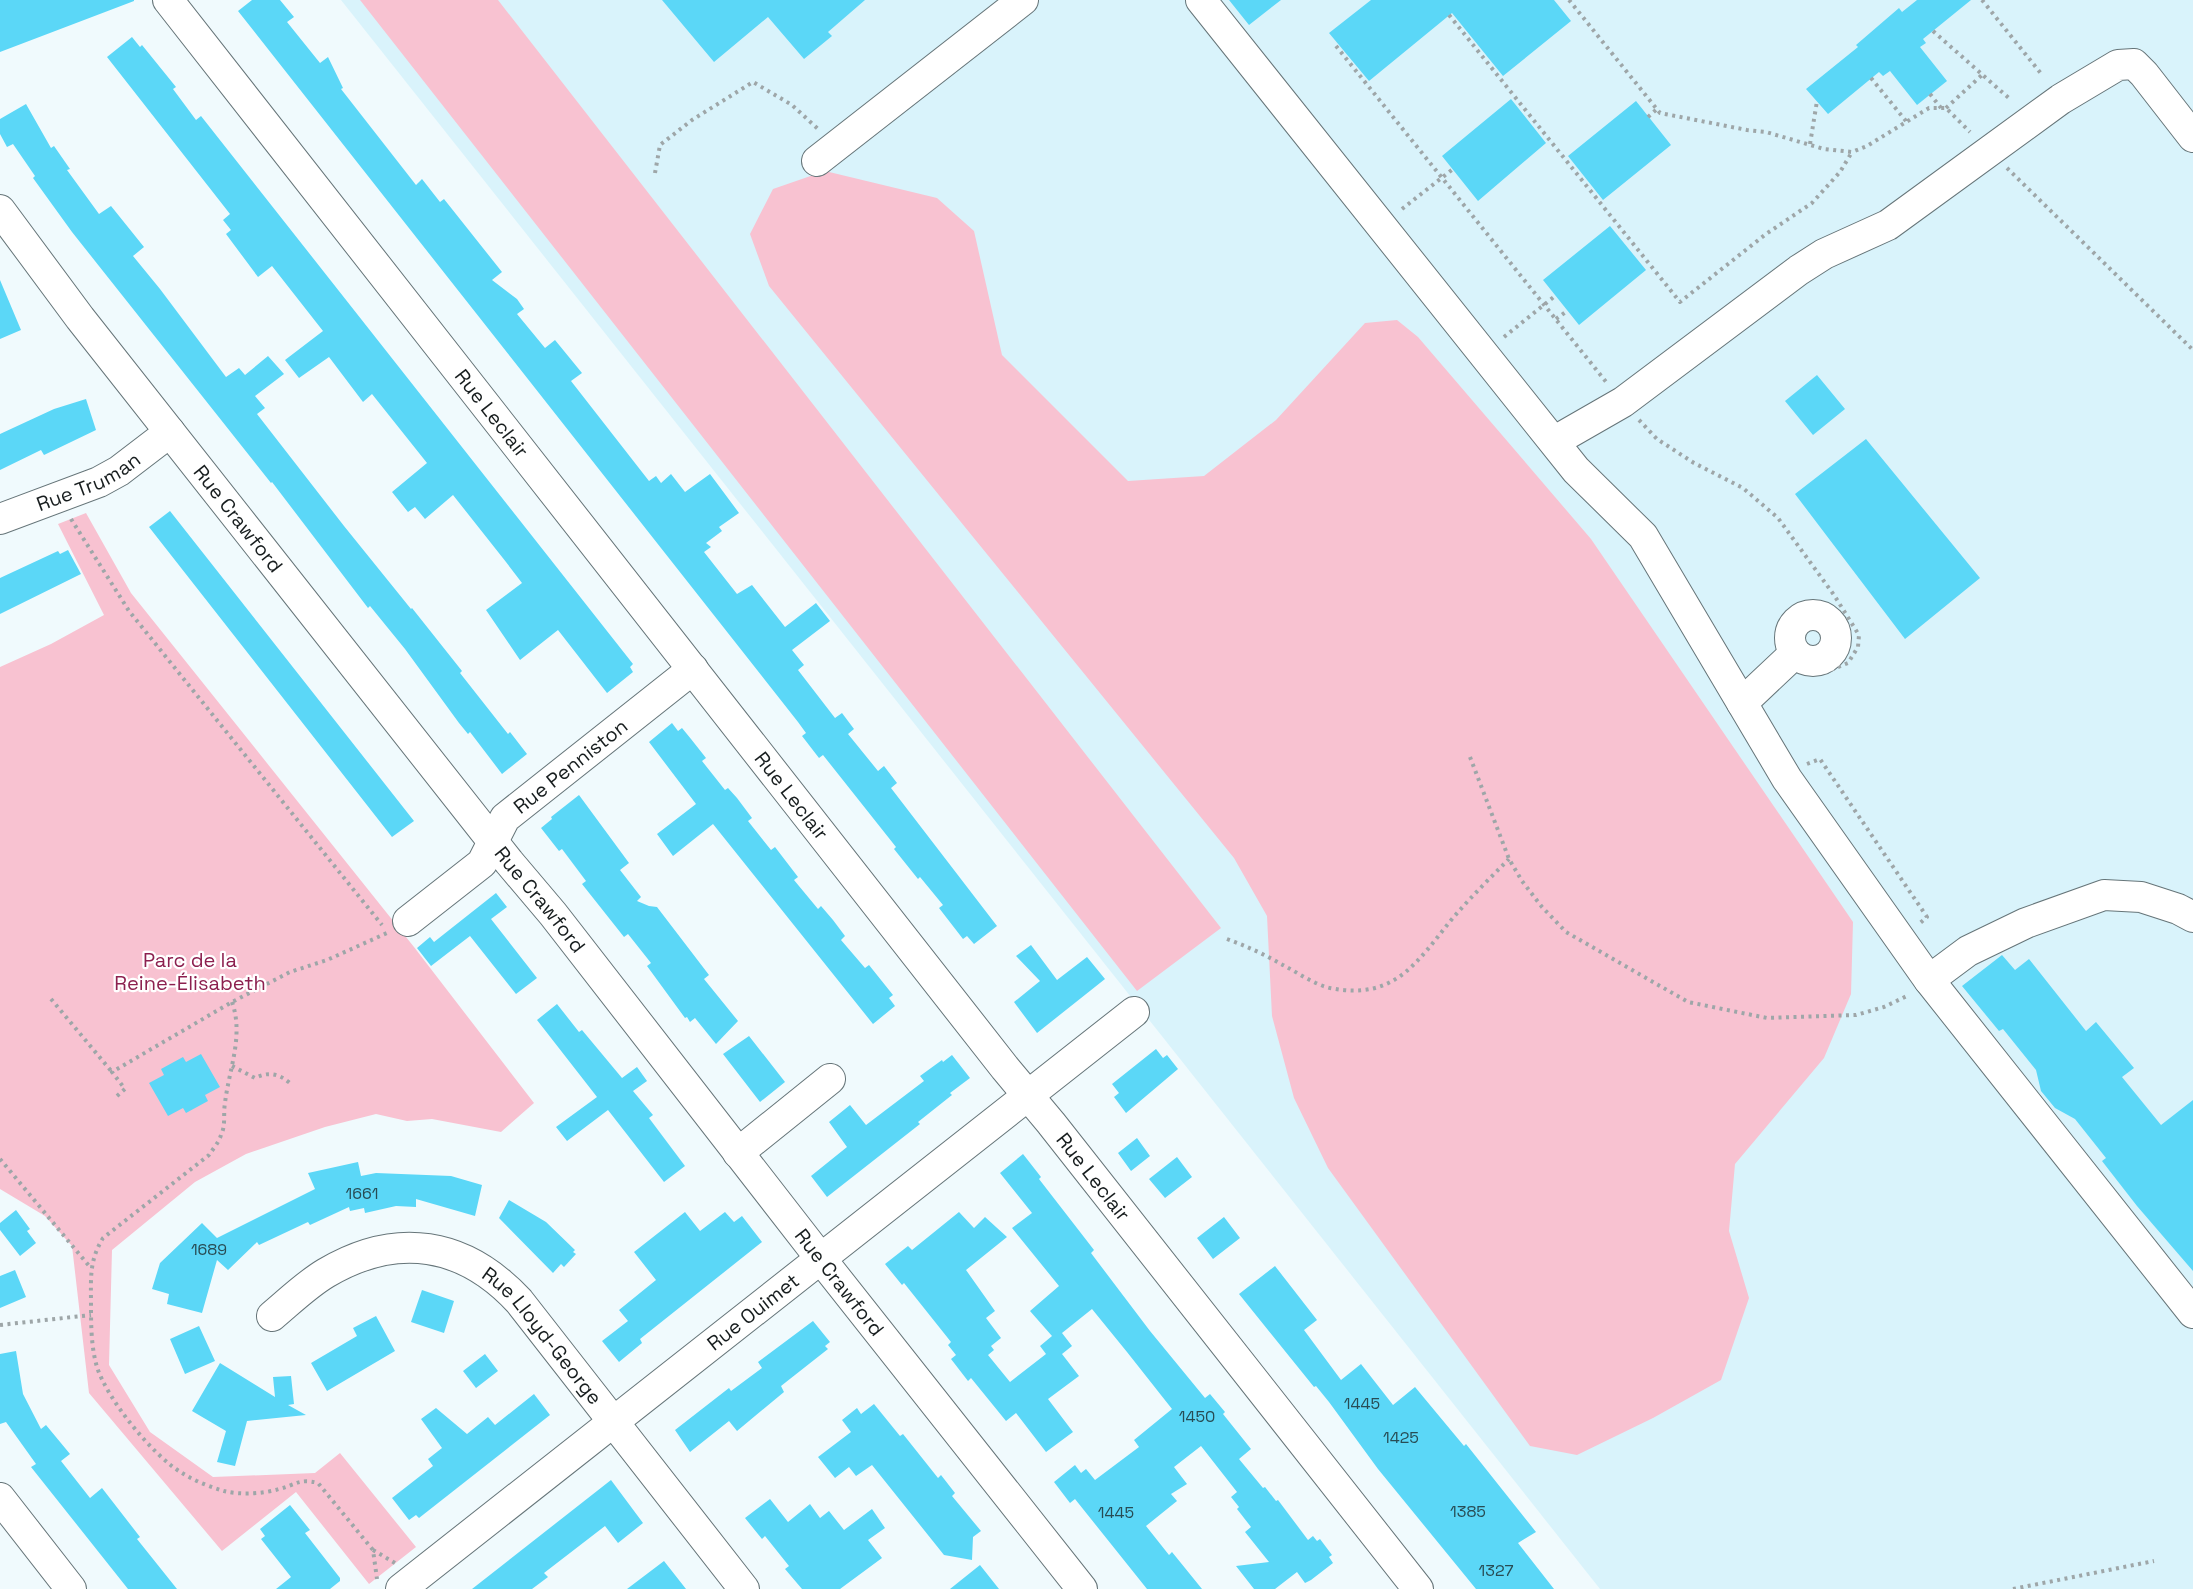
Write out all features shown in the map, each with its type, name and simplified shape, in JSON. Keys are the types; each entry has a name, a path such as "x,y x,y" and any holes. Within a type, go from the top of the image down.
{"street":[{"name":"Rue Leclair","path":"168,0 1418,1589"},
{"path":"827,154 1023,0"},
{"path":"1201,0 1576,470 1643,536 1787,779 1929,980 2193,1313"},
{"path":"1555,441 1623,402 1799,270 1824,254 1888,225 2061,99 2118,64 2134,64 2193,137"},
{"name":"Rue Crawford","path":"3,222 493,841 554,914 738,1153 1082,1589"},
{"name":"Rue Truman","path":"0,519 99,482 119,471 170,432"},
{"path":"1742,703 1795,653"},
{"name":"Rue Penniston","path":"408,921 482,863 505,818 693,669"},
{"path":"1929,980 1968,951 2026,923 2104,895 2141,897 2178,909 2193,917"},
{"name":"Rue Ouimet","path":"398,1582 612,1422 1134,1012"},
{"path":"738,1153 830,1079"},
{"name":"Rue Lloyd-George","path":"272,1316 312,1282 346,1262 364,1256 398,1248 414,1248 471,1262 495,1278 519,1301 744,1589"},
{"path":"0,1498 71,1589"}],"path":[{"path":"1569,0 1660,113 1766,132 1824,149 1852,152 1867,146 1929,108 1943,108 1982,75"},
{"path":"1982,0 2043,76"},
{"path":"1449,15 1680,302 1766,234 1812,203 1840,172 1852,152"},
{"path":"1933,31 2011,100"},
{"path":"1336,45 1608,383"},
{"path":"1871,78 1906,121"},
{"path":"655,173 660,145 692,120 753,82 792,105 827,154"},
{"path":"1930,94 1975,137"},
{"path":"1810,144 1817,101"},
{"path":"1648,117 1657,110"},
{"path":"2006,166 2193,350"},
{"path":"1399,212 1453,169"},
{"path":"1500,340 1555,296"},
{"path":"1556,319 1567,310"},
{"path":"69,516 129,611 388,933 327,960 291,972 232,1002 112,1072"},
{"path":"1470,757 1509,858 1522,881 1566,932 1688,1002 1767,1018 1856,1015 1906,998 1929,980"},
{"path":"1227,939 1255,949 1309,980 1329,988 1361,991 1380,987 1394,981 1417,963 1452,919 1509,858"},
{"path":"51,999 125,1089 117,1096"},
{"path":"232,1002 237,1019 236,1046 224,1105 222,1135 209,1155 103,1238 96,1250 90,1268 91,1316 97,1367 110,1396 145,1439 180,1472 204,1484 228,1492 278,1490 305,1480 318,1483 398,1582"},
{"path":"232,1066 255,1078 264,1074 274,1074 291,1083"},
{"path":"0,1159 90,1268"},
{"path":"0,1325 91,1316"},
{"path":"372,1550 398,1582"},
{"path":"2013,1589 2154,1561"}],"shaded area":[{"path":"341,0 2193,0 2193,1589 1600,1589"}],"green space":[{"path":"360,0 498,0 1221,928 1137,991"},
{"path":"825,171 937,198 974,231 1002,355 1128,481 1204,476 1276,420 1365,323 1397,320 1418,337 1591,539 1853,922 1851,994 1824,1058 1735,1164 1729,1231 1749,1298 1721,1380 1653,1418 1577,1455 1530,1446 1328,1168 1294,1098 1272,1016 1267,916 1234,858 769,286 750,234 773,189"},
{"name":"Parc de la Reine-Élisabeth","path":"86,513 131,593 414,947 534,1103 501,1132 432,1119 407,1121 376,1114 325,1127 246,1154 195,1182 112,1250 109,1365 150,1432 213,1477 315,1473 340,1453 416,1547 369,1584 296,1492 222,1551 89,1393 72,1246 45,1216 0,1189 0,667 51,644 104,615 58,524"}],"building":[{"path":"0,0 134,0 134,1 0,52"},
{"path":"252,0 280,0 294,17 287,22 320,63 328,57 343,88 341,89 416,185 422,179 440,202 444,199 502,272 492,280 517,299 524,309 517,314 545,348 555,340 582,373 571,381 649,481 656,476 661,483 671,474 685,492 710,474 739,513 719,527 722,531 706,543 711,547 704,552 737,594 752,585 785,627 816,603 830,621 792,650 804,665 798,670 835,718 842,713 854,729 848,734 878,771 884,766 897,783 891,788 997,926 974,944 967,936 963,939 939,908 943,905 894,849 896,847 823,755 819,758 802,736 806,733 798,722 238,11"},
{"path":"662,0 865,0 828,32 832,36 804,59 768,17 714,62"},
{"path":"1229,0 1281,0 1249,25"},
{"path":"1371,0 1554,0 1571,21 1503,76 1452,13 1369,81 1329,33"},
{"path":"1917,0 1971,0 1923,39 1926,43 1920,47 1947,81 1917,105 1890,71 1883,76 1879,72 1828,114 1806,89 1858,47 1856,45 1899,8 1902,12"},
{"path":"132,37 140,47 142,45 176,87 173,89 196,120 201,116 633,664 630,667 633,672 607,693 558,630 520,660 486,610 522,583 506,562 453,495 425,519 415,507 408,512 392,492 427,463 372,394 363,402 329,357 299,378 285,360 323,331 272,266 258,277 226,234 231,230 223,220 230,214 107,57"},
{"path":"1511,99 1546,143 1478,201 1442,156"},
{"path":"1636,101 1671,145 1603,200 1568,156"},
{"path":"26,104 51,148 54,146 70,169 67,170 99,214 111,206 144,247 133,256 226,377 239,368 245,375 268,356 284,374 255,396 265,408 257,414 344,526 462,671 460,673 508,734 510,732 527,754 502,774 470,732 468,734 459,723 405,649 370,606 368,608 272,482 72,232 33,178 35,176 13,144 7,147 0,134 0,119"},
{"path":"1610,226 1646,270 1579,325 1543,280"},
{"path":"0,280 21,330 0,339"},
{"path":"1817,375 1845,409 1813,435 1785,401"},
{"path":"86,399 96,430 44,455 41,450 0,470 0,434 54,409"},
{"path":"1866,439 1980,578 1905,639 1795,494"},
{"path":"170,511 414,821 392,837 149,527"},
{"path":"68,550 81,574 0,614 0,578 58,551 60,554"},
{"path":"672,723 678,731 682,728 706,758 702,761 725,790 728,788 737,798 752,818 748,821 771,850 775,847 798,877 794,880 818,909 821,906 833,920 845,936 841,940 865,968 869,965 893,995 889,998 895,1006 873,1024 713,824 673,856 657,834 696,804 649,742"},
{"path":"579,795 629,863 620,870 641,897 637,901 657,907 709,975 704,979 738,1021 716,1044 695,1018 690,1022 687,1017 685,1018 647,966 651,963 628,934 624,937 582,884 586,881 562,849 559,851 541,828"},
{"path":"496,893 507,907 491,919 537,978 516,994 470,936 431,966 417,948 430,937 434,942"},
{"path":"1031,945 1057,980 1087,957 1105,979 1037,1033 1014,1002 1040,981 1016,956"},
{"path":"2002,955 2015,970 2029,959 2086,1031 2096,1022 2134,1068 2122,1077 2161,1125 2193,1100 2193,1271 2102,1161 2106,1158 2075,1119 2055,1108 2041,1091 2036,1070 2003,1029 1999,1031 1962,986"},
{"path":"557,1004 579,1032 582,1030 622,1078 637,1067 647,1081 633,1091 653,1115 649,1118 685,1166 664,1182 608,1110 567,1141 556,1127 597,1097 537,1020"},
{"path":"749,1036 785,1082 760,1102 723,1054"},
{"path":"1156,1049 1163,1058 1167,1055 1178,1069 1126,1113 1114,1097 1119,1093 1112,1084"},
{"path":"201,1054 220,1087 205,1095 208,1101 186,1113 183,1108 168,1116 149,1083 164,1075 161,1069 183,1057 186,1062"},
{"path":"952,1055 970,1078 918,1122 920,1124 827,1197 811,1176 847,1147 829,1122 850,1105 866,1125 924,1081 920,1076"},
{"path":"1137,1138 1150,1156 1131,1171 1118,1153"},
{"path":"1023,1154 1041,1177 1039,1179 1094,1250 1091,1253 1150,1331 1205,1398 1210,1394 1225,1412 1223,1414 1251,1449 1239,1459 1263,1488 1265,1487 1276,1501 1278,1500 1308,1540 1313,1536 1317,1541 1320,1539 1332,1555 1329,1557 1333,1563 1311,1580 1305,1583 1297,1572 1275,1589 1254,1589 1236,1566 1269,1562 1245,1532 1251,1527 1231,1497 1237,1492 1201,1446 1174,1467 1187,1484 1171,1494 1177,1501 1146,1526 1169,1555 1172,1552 1202,1589 1147,1589 1075,1499 1070,1503 1054,1482 1075,1465 1081,1473 1086,1469 1095,1480 1139,1447 1134,1440 1172,1409 1127,1352 1092,1309 1062,1333 1072,1346 1062,1354 1079,1376 1048,1399 1073,1432 1046,1452 1016,1413 1006,1421 971,1378 968,1381 951,1359 956,1355 948,1345 951,1342 904,1283 902,1285 885,1264 908,1246 912,1250 959,1212 974,1228 985,1217 1007,1237 966,1270 995,1311 986,1318 1001,1338 991,1346 994,1350 988,1355 1010,1382 1046,1354 1040,1346 1052,1336 1030,1311 1059,1286 1012,1228 1032,1213 1000,1173"},
{"path":"1177,1157 1192,1177 1165,1198 1149,1179"},
{"path":"358,1162 361,1176 376,1173 451,1176 482,1185 475,1216 416,1199 416,1207 396,1206 365,1213 364,1208 350,1211 349,1207 310,1225 308,1222 259,1245 257,1242 228,1270 217,1260 202,1313 167,1304 169,1294 152,1289 160,1263 202,1223 217,1238 315,1189 308,1173"},
{"path":"509,1200 546,1222 575,1250 573,1252 576,1254 564,1267 561,1264 553,1273 499,1218"},
{"path":"16,1210 30,1229 27,1231 36,1243 20,1256 0,1230 0,1223"},
{"path":"685,1212 700,1231 725,1212 734,1222 742,1216 762,1242 640,1339 642,1343 619,1362 602,1341 628,1321 619,1310 656,1280 634,1252"},
{"path":"1224,1217 1240,1238 1213,1259 1197,1238"},
{"path":"1275,1266 1317,1320 1304,1330 1341,1380 1361,1364 1393,1405 1415,1387 1464,1446 1466,1444 1536,1532 1518,1543 1554,1589 1476,1589 1378,1469 1329,1402 1316,1386 1314,1387 1239,1294"},
{"path":"15,1270 26,1297 0,1308 0,1276"},
{"path":"422,1290 454,1301 444,1333 411,1322"},
{"path":"376,1316 395,1351 327,1391 311,1363 357,1336 353,1328"},
{"path":"813,1321 830,1342 825,1346 828,1349 781,1386 784,1392 737,1431 729,1421 690,1452 675,1430 729,1388 731,1391 762,1368 758,1362"},
{"path":"199,1326 215,1361 185,1374 170,1339"},
{"path":"16,1351 23,1394 41,1429 46,1425 70,1454 61,1461 90,1498 102,1488 140,1537 137,1539 177,1589 128,1589 31,1467 36,1464 6,1422 0,1424 0,1354"},
{"path":"485,1354 498,1371 476,1388 463,1371"},
{"path":"220,1363 275,1397 273,1377 291,1376 294,1404 288,1405 306,1415 247,1421 235,1466 217,1462 226,1431 192,1411"},
{"path":"534,1394 550,1415 419,1518 416,1515 409,1520 392,1498 433,1466 428,1459 442,1448 421,1419 436,1408 467,1434 488,1417 495,1425"},
{"path":"874,1404 900,1436 903,1434 938,1478 941,1475 955,1493 952,1496 981,1531 973,1537 972,1560 944,1555 872,1465 856,1476 849,1467 835,1478 818,1457 851,1432 842,1420 857,1408 861,1414"},
{"path":"611,1480 643,1523 618,1543 605,1526 544,1573 548,1577 532,1589 472,1589"},
{"path":"770,1499 788,1522 810,1504 820,1518 829,1511 844,1530 872,1509 885,1528 868,1540 882,1558 840,1589 802,1589 785,1569 789,1566 765,1536 762,1539 745,1518"},
{"path":"290,1505 310,1530 305,1533 340,1578 340,1581 330,1589 276,1589 291,1577 261,1539 265,1536 260,1529"},
{"path":"664,1561 686,1589 627,1589"},
{"path":"980,1565 999,1589 950,1589"}]}
